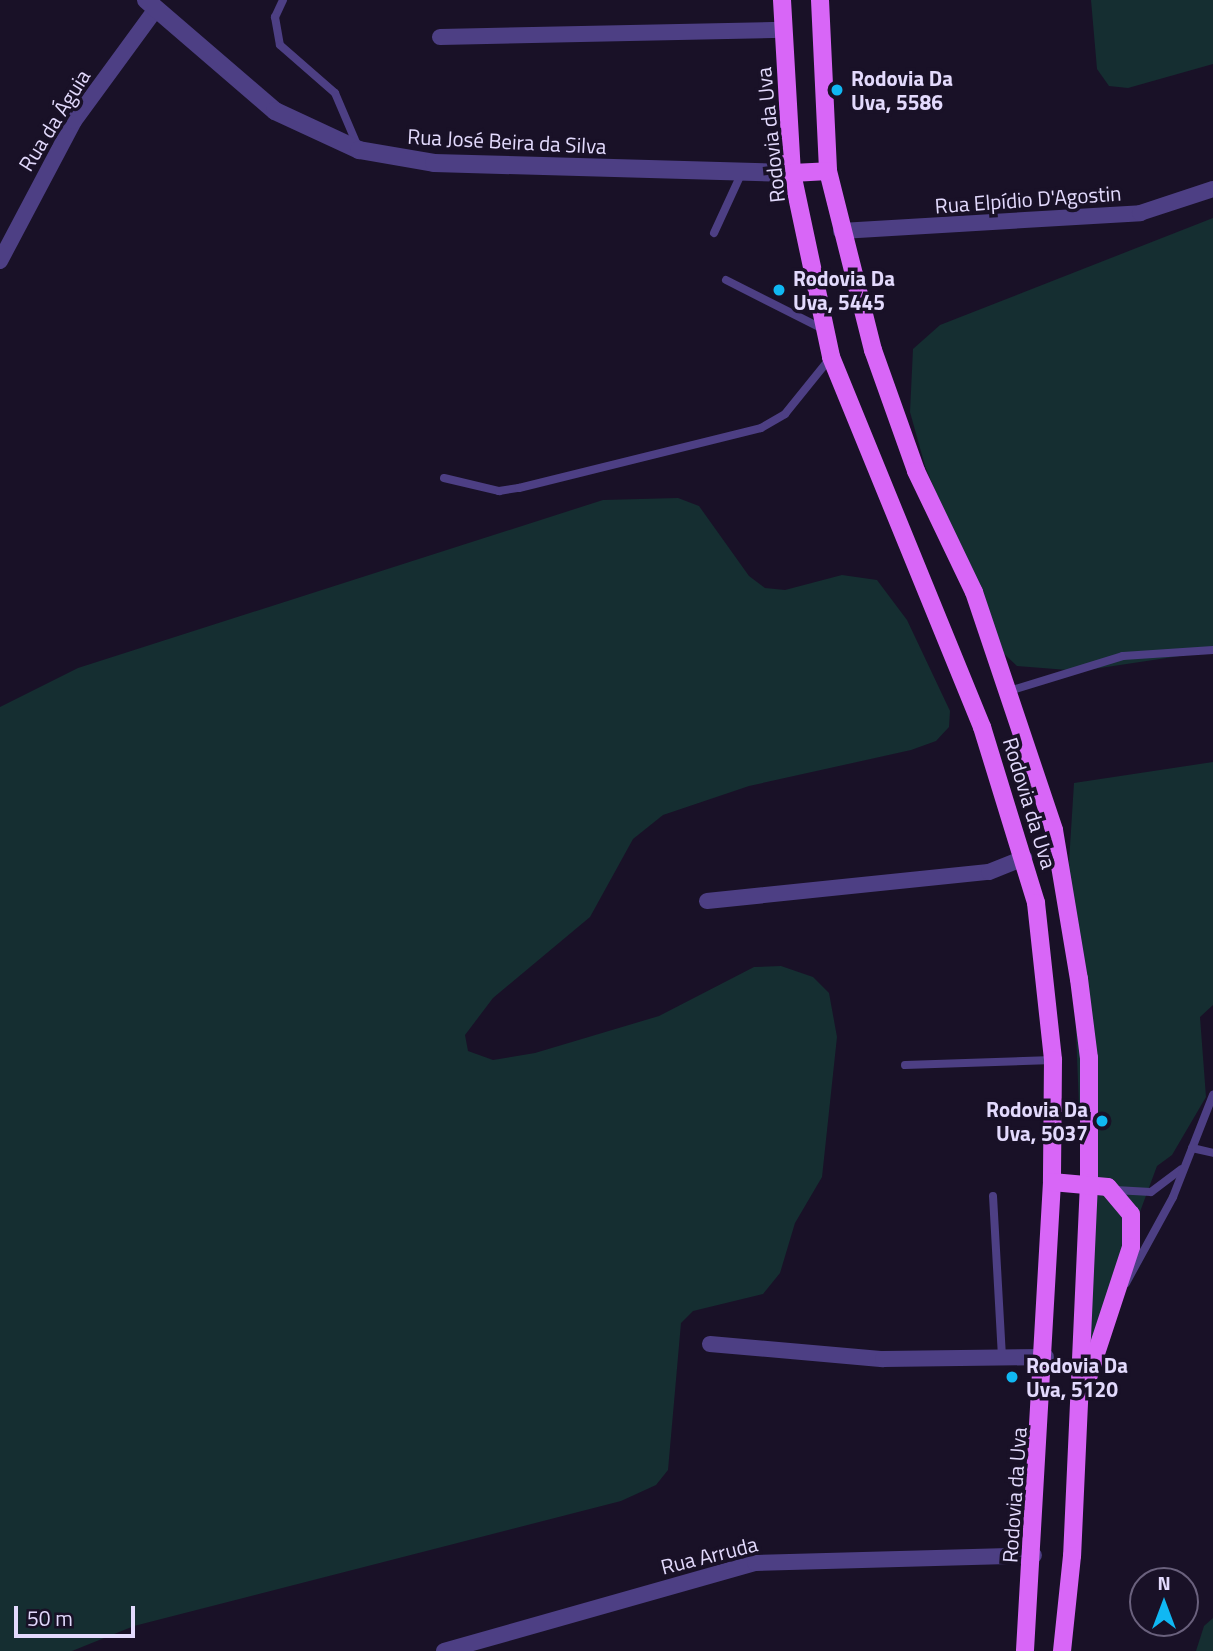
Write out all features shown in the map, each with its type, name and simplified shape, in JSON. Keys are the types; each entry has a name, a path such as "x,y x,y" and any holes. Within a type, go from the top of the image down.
{"main road":[{"name":"Rodovia da Uva","path":"782,0 792,173 831,357 982,727 1036,903 1053,1060 1052,1182 1046,1357 1034,1555 1025,1651"},
{"name":"Rodovia da Uva","path":"820,0 828,172 841,231 873,350 916,471 974,592 1054,830 1079,979 1089,1058 1089,1184 1081,1402 1062,1651"},
{"path":"792,173 828,172"},
{"path":"1052,1182 1108,1188 1123,1199 1133,1230 1081,1402"}],"street":[{"name":"Rua José Beira da Silva","path":"151,4 275,111 359,150 434,163 792,173"},
{"name":"Rua da Águia","path":"0,261 74,121 151,4"},
{"path":"440,37 783,30"},
{"name":"Rua Elpídio D'Agostin","path":"841,231 1140,213 1213,188"},
{"path":"707,901 989,872 1024,858"},
{"path":"710,1344 883,1359 1046,1357"},
{"name":"Rua Arruda","path":"444,1651 755,1563 1034,1555"}],"lane":[{"path":"283,0 275,17 280,45 335,93 359,150"},
{"path":"714,233 743,172"},
{"path":"726,280 826,330"},
{"path":"444,478 499,491 519,488 761,428 785,414 831,357"},
{"path":"1006,692 1123,656 1213,650"},
{"path":"905,1065 1053,1060"},
{"path":"1105,1324 1185,1164 1213,1096"},
{"path":"1192,1148 1213,1153"},
{"path":"1108,1188 1151,1192 1185,1164"},
{"path":"993,1196 1002,1357"}],"green space":[{"path":"1091,0 1213,0 1213,64 1128,88 1109,86 1097,69"},
{"path":"1213,218 1213,651 1080,671 1017,666 1001,651 925,466 910,412 913,349 940,325"},
{"path":"678,498 699,506 749,576 765,588 785,590 842,575 877,580 907,620 950,711 949,727 936,741 911,750 749,786 663,815 633,839 590,917 493,998 465,1035 468,1051 493,1060 535,1053 659,1016 754,967 781,966 813,977 829,993 837,1037 822,1177 795,1223 780,1273 763,1294 693,1311 681,1323 668,1470 656,1485 621,1501 134,1626 72,1651 0,1651 0,707 78,668 603,500"},
{"path":"1213,762 1213,1005 1200,1017 1206,1097 1172,1155 1157,1166 1089,1349 1069,862 1074,783"},
{"path":"1213,1618 1213,1651 1196,1651 1204,1626"}],"place":[{"name":"Rodovia Da Uva, 5586","path":"837,90"},
{"name":"Rodovia Da Uva, 5445","path":"779,290"},
{"name":"Rodovia Da Uva, 5037","path":"1102,1121"},
{"name":"Rodovia Da Uva, 5120","path":"1012,1377"}]}
